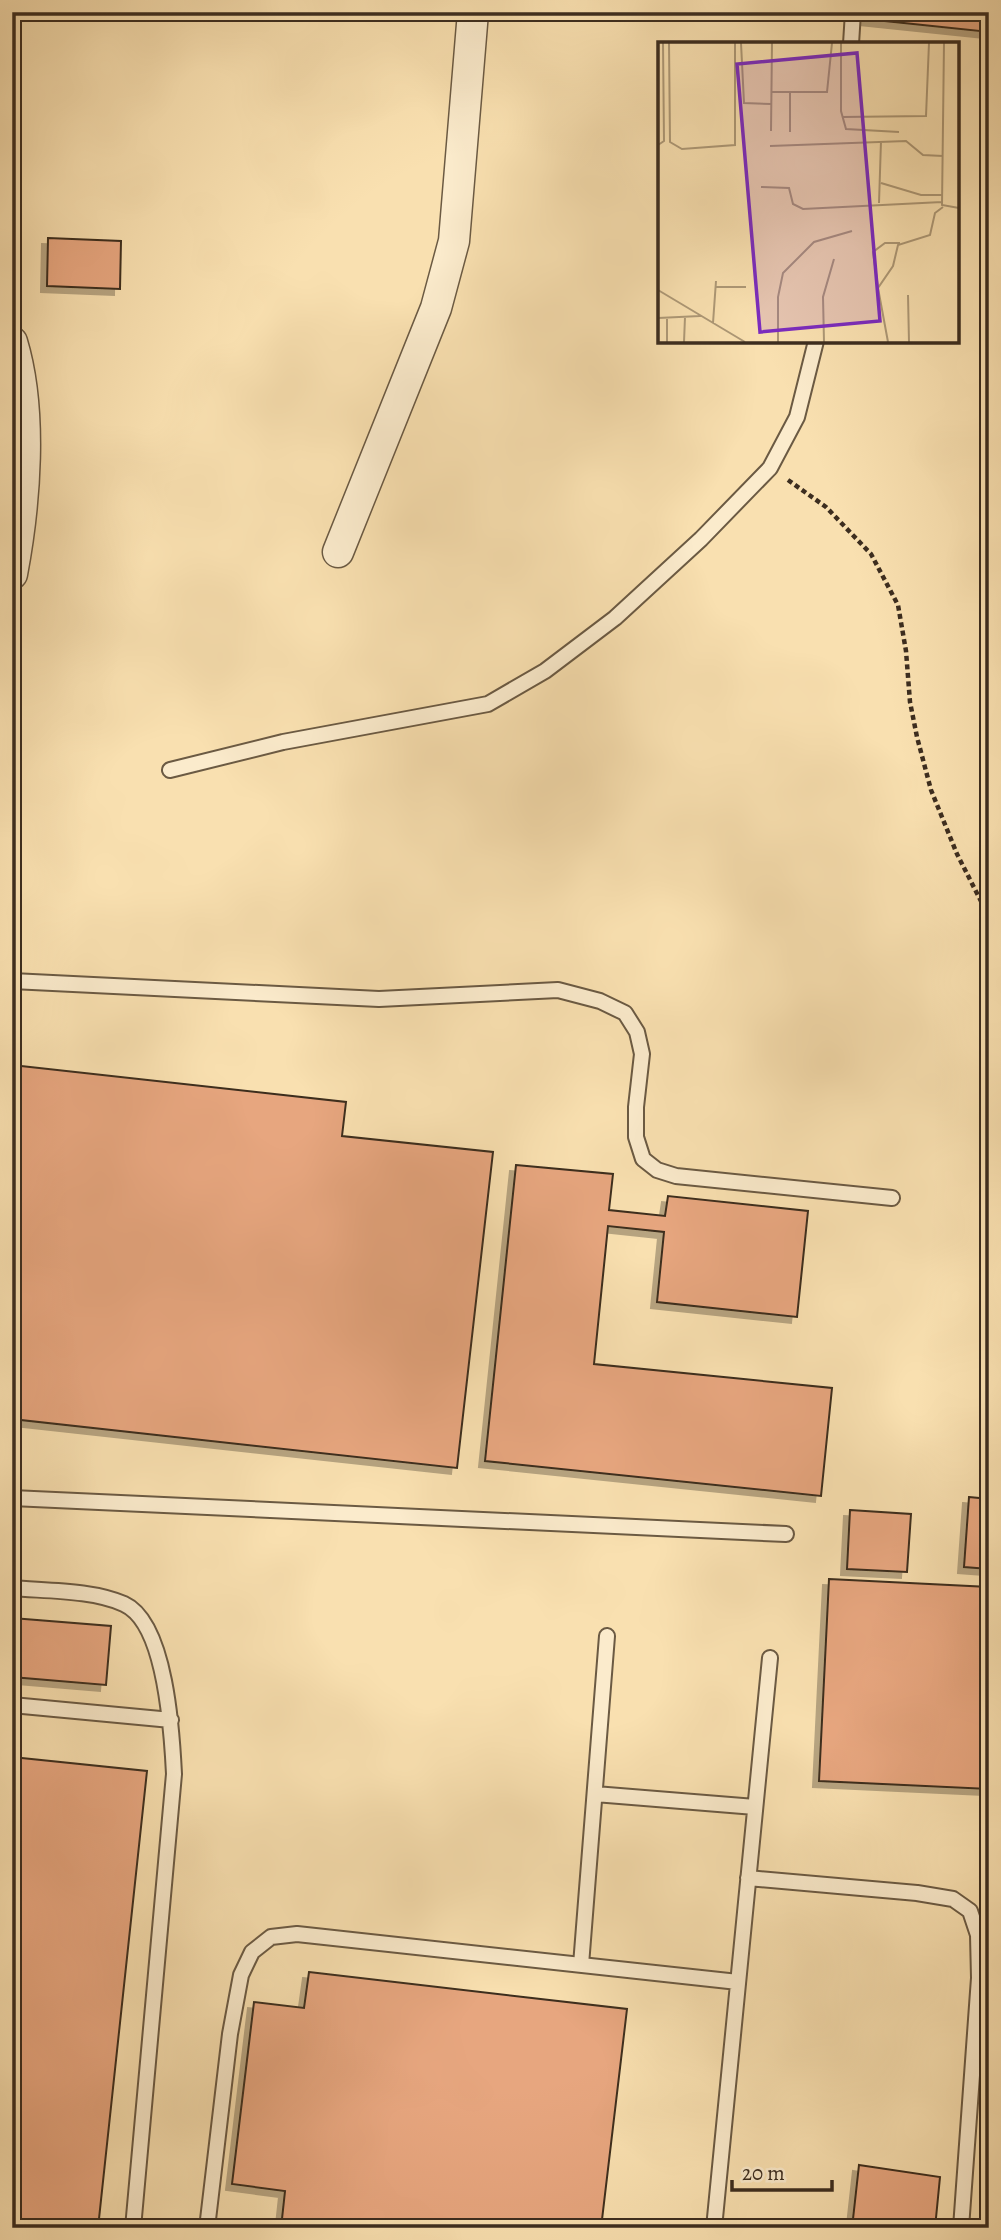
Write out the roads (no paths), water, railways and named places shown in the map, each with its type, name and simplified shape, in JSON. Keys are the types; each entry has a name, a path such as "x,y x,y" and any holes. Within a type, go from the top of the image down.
{"street":[{"path":"338,552 436,308 454,242 474,12"},
{"path":"12,342 22,392 24,436 18,540 12,574"}],"lane":[{"path":"851,42 853,12"},
{"path":"170,770 282,742 488,705 545,671 615,618 701,539 770,468 797,417 816,343"},
{"path":"12,981 379,999 558,990 600,1001 625,1013 637,1032 642,1054 636,1107 636,1138 643,1159 657,1170 676,1176 892,1198"},
{"path":"12,1498 786,1534"},
{"path":"12,1588 102,1597 126,1605 141,1616 154,1641 171,1720 173,1774 133,2228"},
{"path":"581,1965 607,1636"},
{"path":"713,2228 770,1658"},
{"path":"12,1705 171,1720"},
{"path":"594,1794 755,1807"},
{"path":"748,1878 917,1893 953,1899 970,1911 978,1936 979,1978 961,2228"},
{"path":"207,2228 230,2034 241,1975 252,1952 271,1937 297,1934 738,1982"}]}
